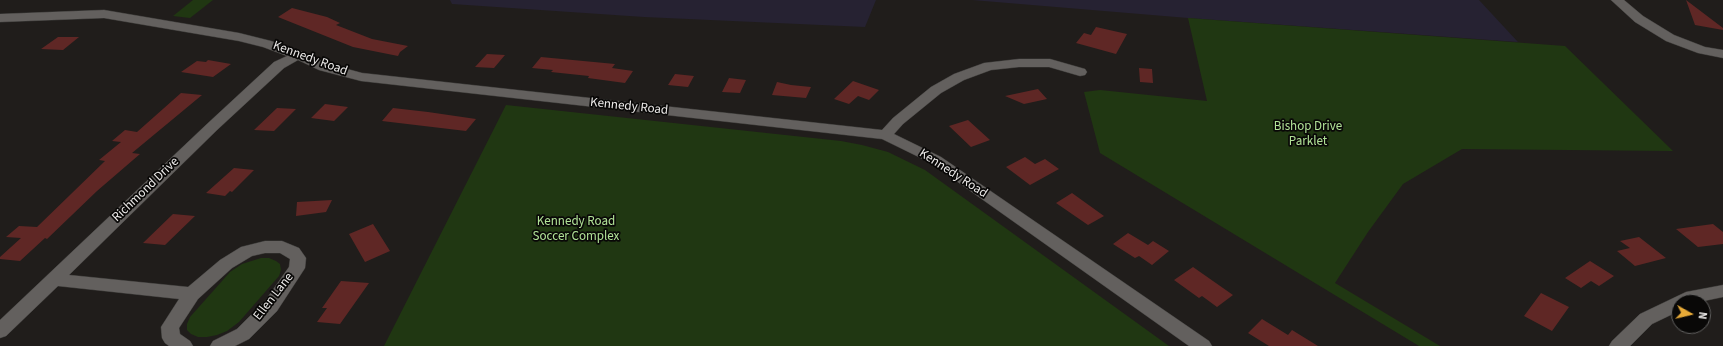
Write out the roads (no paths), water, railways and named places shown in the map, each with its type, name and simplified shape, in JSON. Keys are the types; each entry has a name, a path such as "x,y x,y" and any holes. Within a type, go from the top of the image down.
{"street":[{"path":"1617,0 1639,20 1670,38 1702,50 1723,54"},
{"name":"Kennedy Road","path":"0,18 104,14 239,37 267,44 298,55 324,67 361,77 885,135 936,160 1202,346"},
{"name":"Richmond Drive","path":"0,332 212,127 279,65 298,55"},
{"path":"885,135 898,121 936,90 959,77 989,66 1019,63 1050,63 1080,72"},
{"name":"Ellen Lane","path":"184,346 171,338 170,326 192,294 226,264 247,251 266,247 282,247 293,252 298,258 297,268 270,306 243,334 219,346"},
{"path":"53,280 192,294"},
{"path":"1708,294 1723,291"},
{"path":"1618,346 1646,319 1671,306"}],"park label":[{"name":"Bishop Drive Parklet","path":"1308,134"},
{"name":"Kennedy Road Soccer Complex","path":"576,230"}]}
